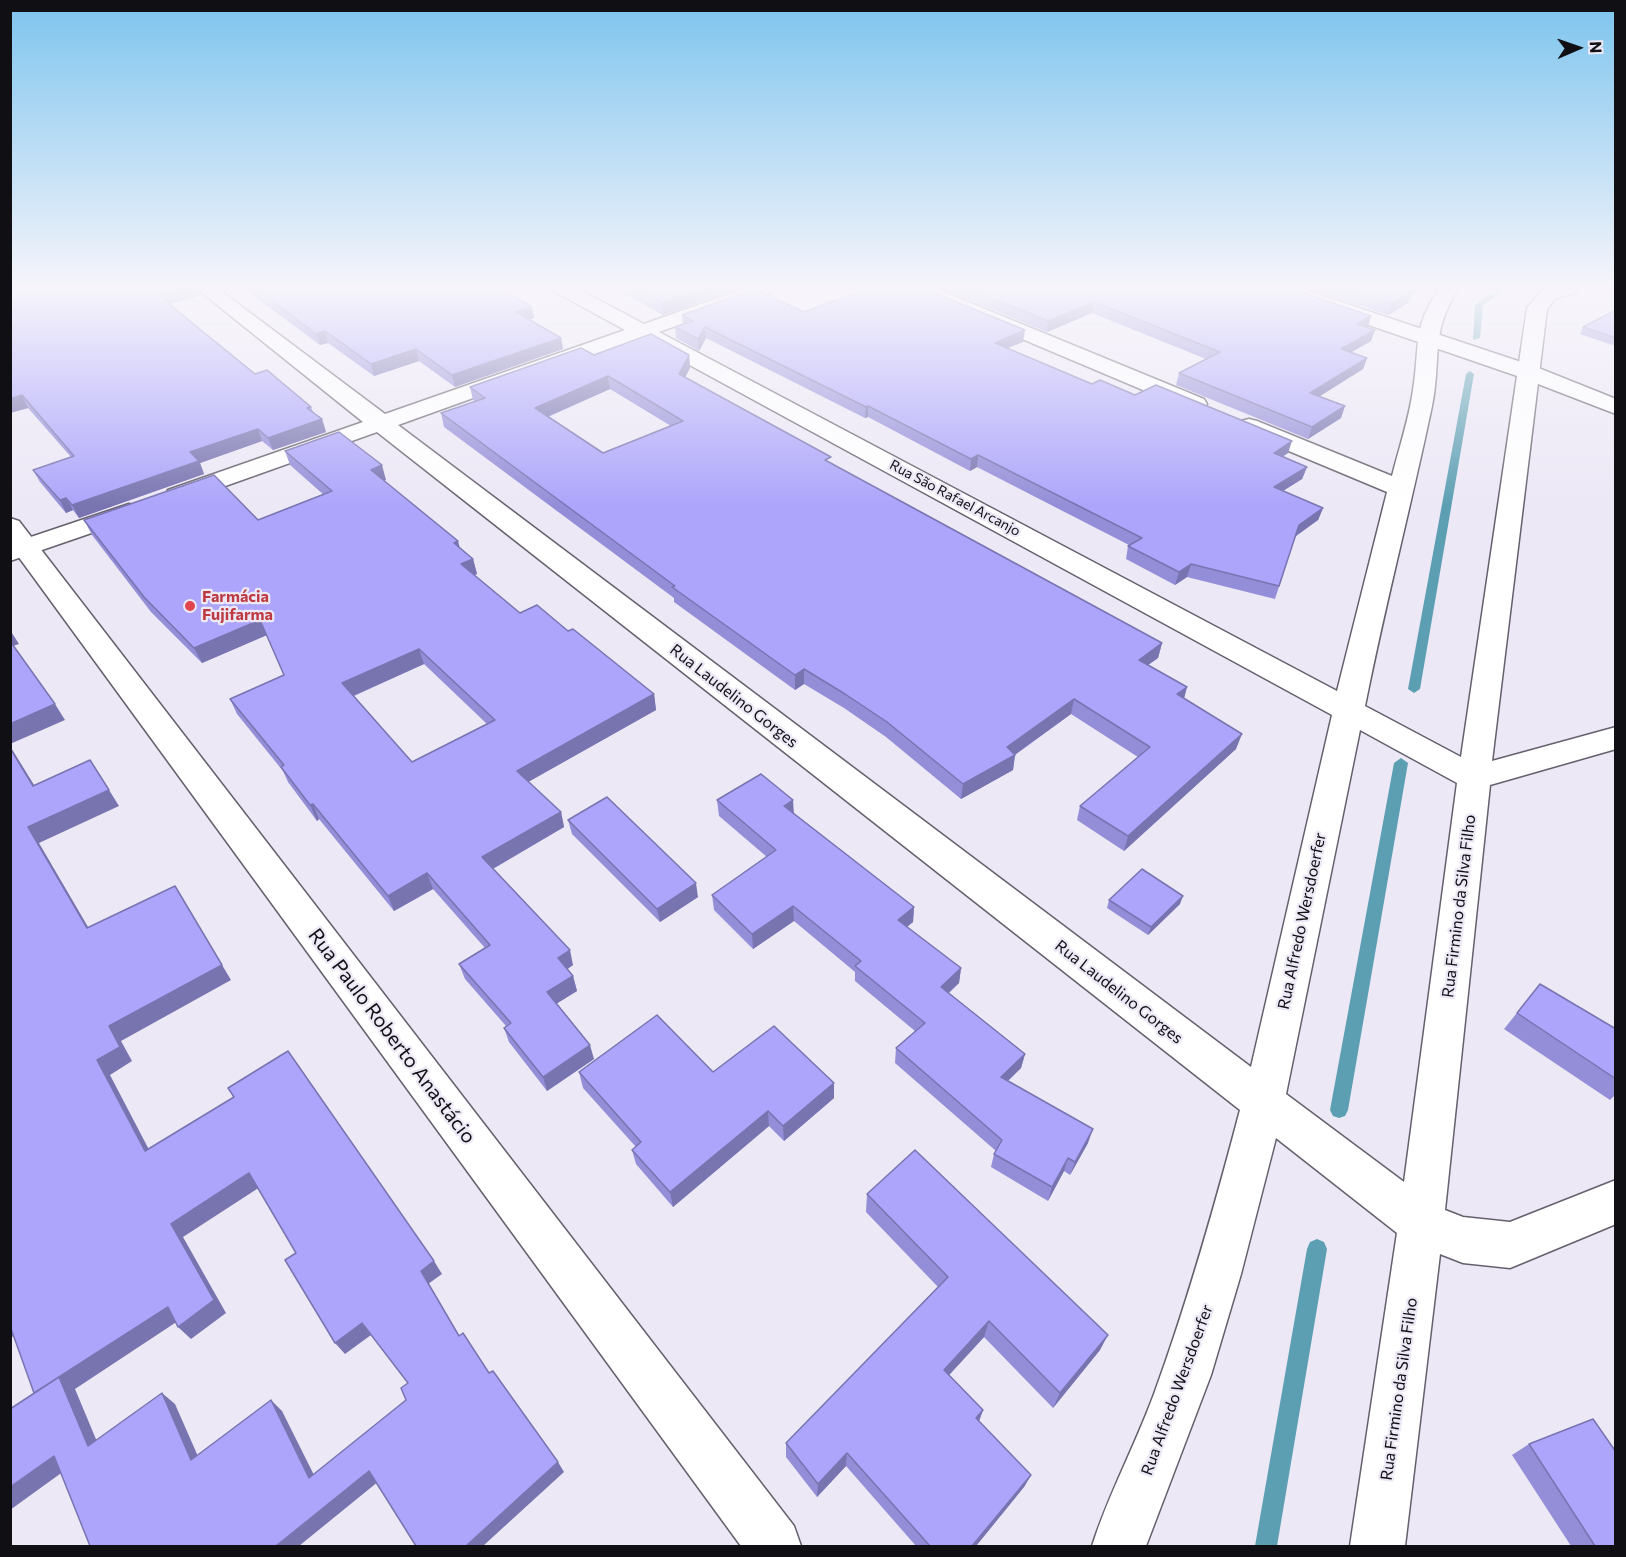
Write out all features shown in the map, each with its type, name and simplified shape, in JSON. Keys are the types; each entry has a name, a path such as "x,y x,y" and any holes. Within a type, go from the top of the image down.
{"street":[{"name":"Rua Laudelino Gorges","path":"299,361 1421,1223 1463,1240 1510,1245 1616,1202"},
{"path":"16,542 154,503 558,361"},
{"name":"Rua São Rafael Arcanjo","path":"698,361 1348,708 1474,778"},
{"path":"1093,361 1214,411"},
{"name":"Rua Alfredo Wersdoerfer","path":"1119,1546 1185,1379 1217,1275 1263,1103 1348,708 1422,402 1426,379 1426,361"},
{"path":"1495,361 1616,407"},
{"name":"Rua Firmino da Silva Filho","path":"1378,1546 1421,1223 1474,778 1530,361"},
{"path":"1235,420 1400,488"},
{"name":"Rua Paulo Roberto Anastácio","path":"16,542 774,1546"},
{"path":"1474,778 1616,738"}],"building":[{"path":"10,361 239,361 255,374 267,370 322,419 268,438 258,429 190,452 199,461 72,505 66,498 60,500 33,470 74,456 22,395 10,399"},
{"path":"366,361 381,361 371,364"},
{"path":"432,361 494,361 452,375"},
{"path":"545,361 686,361 679,374 831,457 825,460 1162,643 1139,660 1187,687 1177,694 1242,734 1128,836 1080,806 1150,747 1074,699 1007,747 1015,755 963,784 887,722 845,694 804,669 795,675 672,587 675,586 441,413 485,398 470,387","holes":["608,376 683,421 603,453 535,408"]},
{"path":"773,361 1037,361 1092,384 1100,380 1135,395 1156,385 1292,441 1274,453 1307,467 1274,487 1323,508 1299,525 1279,586 1191,564 1179,572 1128,546 1142,538 978,455 971,459"},
{"path":"1203,361 1363,361 1310,393 1345,406 1312,427 1179,373"},
{"path":"339,432 382,465 371,470 458,541 454,543 473,559 461,564 520,613 537,605 568,631 573,629 654,694 517,771 561,812 482,857 570,950 558,958 573,976 547,992 590,1045 543,1077 504,1028 511,1023 459,964 490,945 427,873 388,896 313,804 310,805 281,767 284,765 230,699 284,675 260,620 194,648 144,597 84,520 214,475 258,520 332,491 285,451","holes":["419,649 495,720 412,762 342,683"]},
{"path":"10,641 55,704 10,724"},
{"path":"10,748 33,786 90,760 109,790 28,827 87,928 175,886 222,965 109,1026 120,1047 97,1060 145,1151 234,1097 228,1088 288,1051 434,1261 421,1271 459,1336 463,1333 489,1373 493,1371 558,1462 466,1546 416,1546 369,1471 276,1546 90,1546 54,1456 10,1487 10,1409 59,1377 88,1446 162,1393 191,1460 271,1400 309,1478 406,1400 401,1388 408,1383 362,1323 335,1343 285,1260 296,1253 249,1173 171,1224 214,1300 178,1327 168,1307 34,1393 10,1326"},
{"path":"761,774 793,800 784,806 914,907 898,920 961,968 941,987 1025,1054 1001,1077 1093,1129 1075,1162 1068,1158 1052,1187 994,1154 1002,1140 896,1048 925,1023 855,966 861,961 793,906 752,934 712,895 776,850 717,800"},
{"path":"607,797 696,883 657,909 568,820"},
{"path":"1142,869 1183,896 1151,927 1109,900"},
{"path":"1540,984 1616,1029 1616,1079 1517,1013"},
{"path":"657,1015 713,1072 774,1026 834,1083 783,1126 768,1111 670,1192 632,1150 641,1142 579,1072"},
{"path":"915,1150 1108,1335 1060,1393 989,1321 944,1370 983,1410 976,1418 1031,1475 972,1546 930,1546 847,1453 818,1484 786,1443 948,1277 867,1194"},
{"path":"1593,1419 1616,1452 1616,1546 1595,1546 1529,1444"}],"waterway":[{"path":"1414,689 1470,374"},
{"path":"1339,1110 1401,763"},
{"path":"1266,1546 1317,1249"}],"place":[{"name":"Farmácia Fujifarma","path":"190,606"}]}
